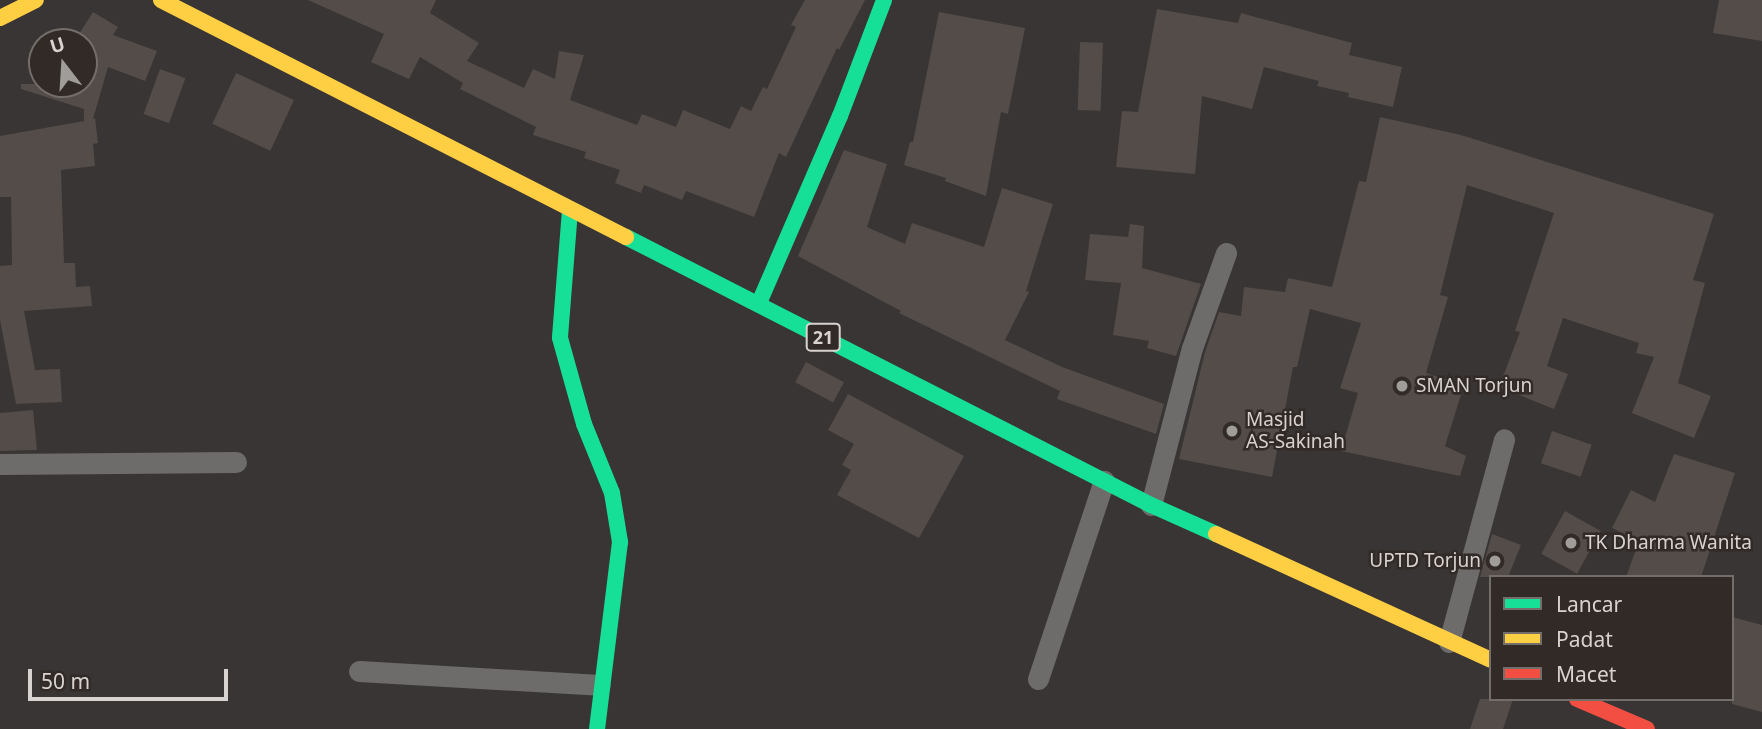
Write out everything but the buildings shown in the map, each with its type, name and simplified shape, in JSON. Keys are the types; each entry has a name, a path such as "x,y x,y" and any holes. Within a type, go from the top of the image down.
{"main road":[{"path":"0,18 36,0"},
{"path":"759,303 839,116 884,0"},
{"name":"21","path":"172,2 570,210 759,303 1151,505 1489,659"},
{"path":"570,210 560,338 584,425 612,493 620,542 600,685 597,729"},
{"path":"1582,701 1647,729"}],"street":[{"path":"1151,505 1192,348 1226,253"},
{"path":"1449,642 1504,439"},
{"path":"0,464 236,462"},
{"path":"1038,679 1104,481"},
{"path":"359,671 600,685"}],"traffic: fast":[{"path":"759,303 840,116 884,0"},
{"path":"570,210 560,338 584,424 612,493 620,542 597,729"},
{"path":"626,237 1151,505 1216,534"}],"traffic: slow":[{"path":"0,18 36,0"},
{"path":"161,0 626,237"},
{"path":"1216,534 1489,659"}],"traffic: jam":[{"path":"1582,701 1647,729"}],"place":[{"name":"SMAN Torjun","path":"1402,386"},
{"name":"Masjid AS-Sakinah","path":"1232,431"},
{"name":"TK Dharma Wanita","path":"1571,543"},
{"name":"UPTD Torjun","path":"1495,561"}]}
